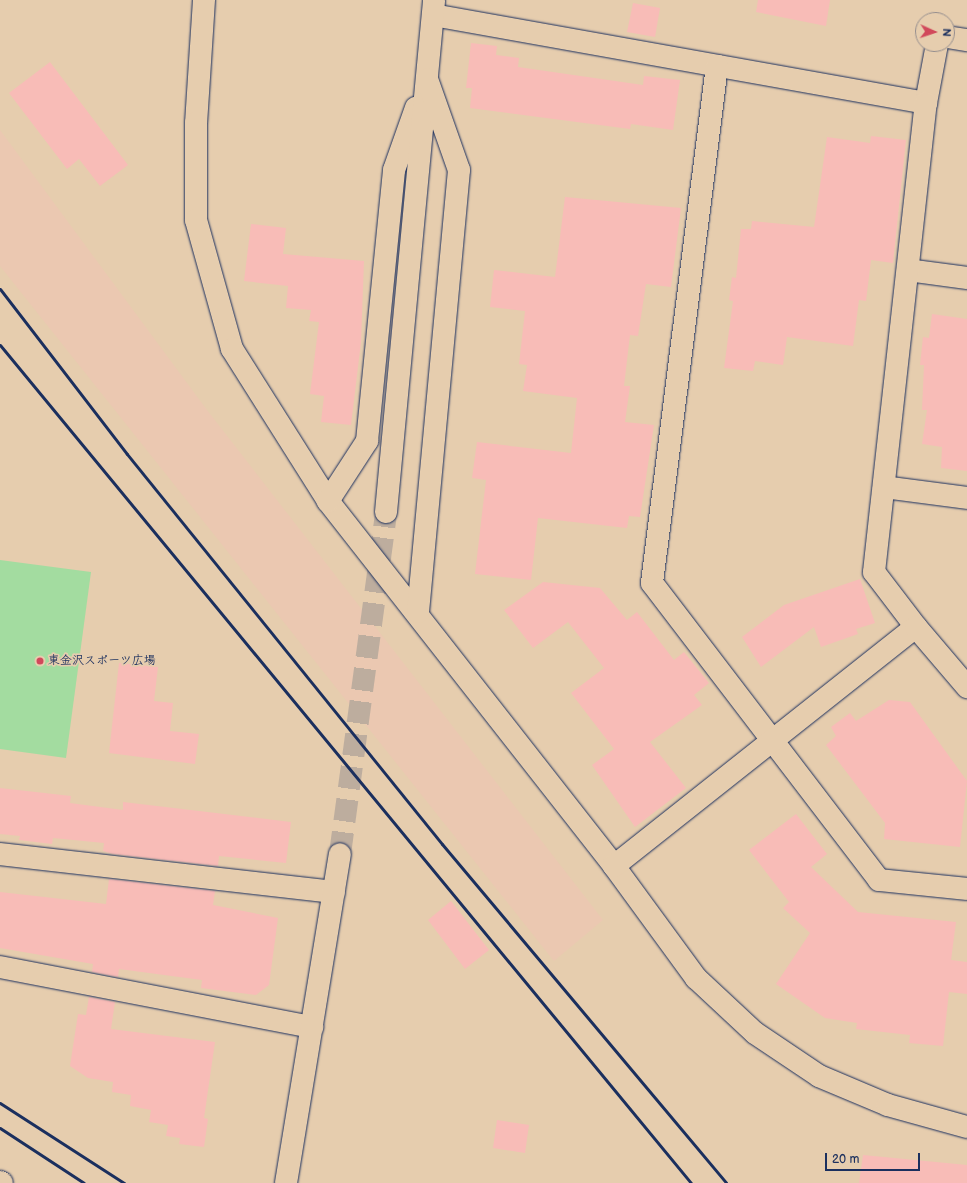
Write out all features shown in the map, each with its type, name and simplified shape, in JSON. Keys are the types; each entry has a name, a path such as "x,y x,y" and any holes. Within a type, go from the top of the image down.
{"street":[{"path":"204,0 196,123 196,220 232,349 328,500 418,612 614,866 696,978 755,1033 819,1076 888,1105 967,1127"},
{"path":"386,512 433,7 717,66 926,103"},
{"path":"955,38 967,40"},
{"path":"936,52 926,103 874,572 916,627 967,687"},
{"path":"717,66 652,583 880,880 967,889"},
{"path":"328,500 367,441 394,170 427,79"},
{"path":"418,612 459,170 427,79"},
{"path":"908,270 967,278"},
{"path":"884,487 967,498"},
{"path":"614,866 774,742 916,627"},
{"path":"0,854 334,892"},
{"path":"286,1183 340,854"},
{"path":"0,967 312,1027"}],"shaded area":[{"path":"0,130 207,410 603,920 554,961 0,266"}],"green space":[{"name":"東金沢スポーツ広場","path":"0,560 91,572 66,758 0,749"}],"building":[{"path":"758,0 830,0 826,26 756,12"},
{"path":"633,3 660,8 655,37 627,32"},
{"path":"471,43 497,46 496,55 519,58 518,67 643,85 644,76 680,80 673,130 631,124 630,129 470,108 472,88 466,88"},
{"path":"50,62 128,165 100,186 79,159 67,169 9,93"},
{"path":"871,136 906,140 893,263 871,260 866,301 859,300 853,346 787,337 783,365 755,361 753,371 724,368 733,301 729,300 732,277 736,278 741,229 751,229 752,221 814,227 827,137 870,143"},
{"path":"565,197 681,208 671,287 646,284 638,336 630,335 624,386 630,386 625,422 654,425 640,517 629,516 627,528 538,518 531,580 475,574 486,480 472,478 477,442 571,453 577,398 523,391 527,365 519,364 525,311 490,307 494,270 555,277"},
{"path":"251,224 286,228 283,254 364,261 361,342 351,425 321,422 324,396 310,394 319,322 309,321 311,310 286,308 288,286 244,281"},
{"path":"932,314 967,319 967,471 941,468 942,447 922,444 927,410 922,410 924,365 920,365 923,337 929,338"},
{"path":"860,579 875,623 856,629 858,634 821,647 814,627 761,667 742,637 784,605"},
{"path":"543,582 600,588 627,620 637,612 674,660 684,652 709,683 694,695 702,705 650,742 686,788 635,827 592,765 614,749 571,693 604,668 568,622 533,648 504,610"},
{"path":"119,663 158,667 154,701 173,703 170,731 199,734 195,764 109,753"},
{"path":"889,700 910,702 967,781 960,847 884,839 885,823 826,745 836,736 831,727 850,713 856,721"},
{"path":"0,788 71,796 70,803 123,810 123,802 291,822 286,863 219,856 218,866 113,854 103,851 104,843 53,838 52,844 19,840 20,836 0,834"},
{"path":"796,814 827,854 811,867 858,912 956,922 951,960 967,962 967,994 949,992 943,1046 909,1043 910,1035 856,1029 857,1023 825,1018 776,984 810,933 783,908 789,902 749,850"},
{"path":"109,879 215,891 213,905 278,918 269,985 256,995 201,988 202,980 119,969 118,977 92,972 93,964 0,948 0,892 106,904"},
{"path":"451,901 489,950 465,969 428,920"},
{"path":"89,997 115,1002 111,1029 215,1042 204,1118 208,1119 204,1147 179,1144 180,1138 166,1136 168,1125 149,1122 151,1110 130,1106 131,1095 112,1092 113,1082 88,1078 70,1066 78,1014 86,1015"},
{"path":"497,1120 529,1125 525,1153 493,1148"},
{"path":"863,1155 967,1165 967,1183 859,1183"}],"tunnel":[{"path":"340,854 386,512"}],"railway":[{"path":"0,289 127,454 442,844 726,1183"},
{"path":"0,345 691,1183"},
{"path":"0,1103 124,1183"},
{"path":"0,1128 84,1183"}],"place":[{"name":"東金沢スポーツ広場","path":"40,661"}]}
